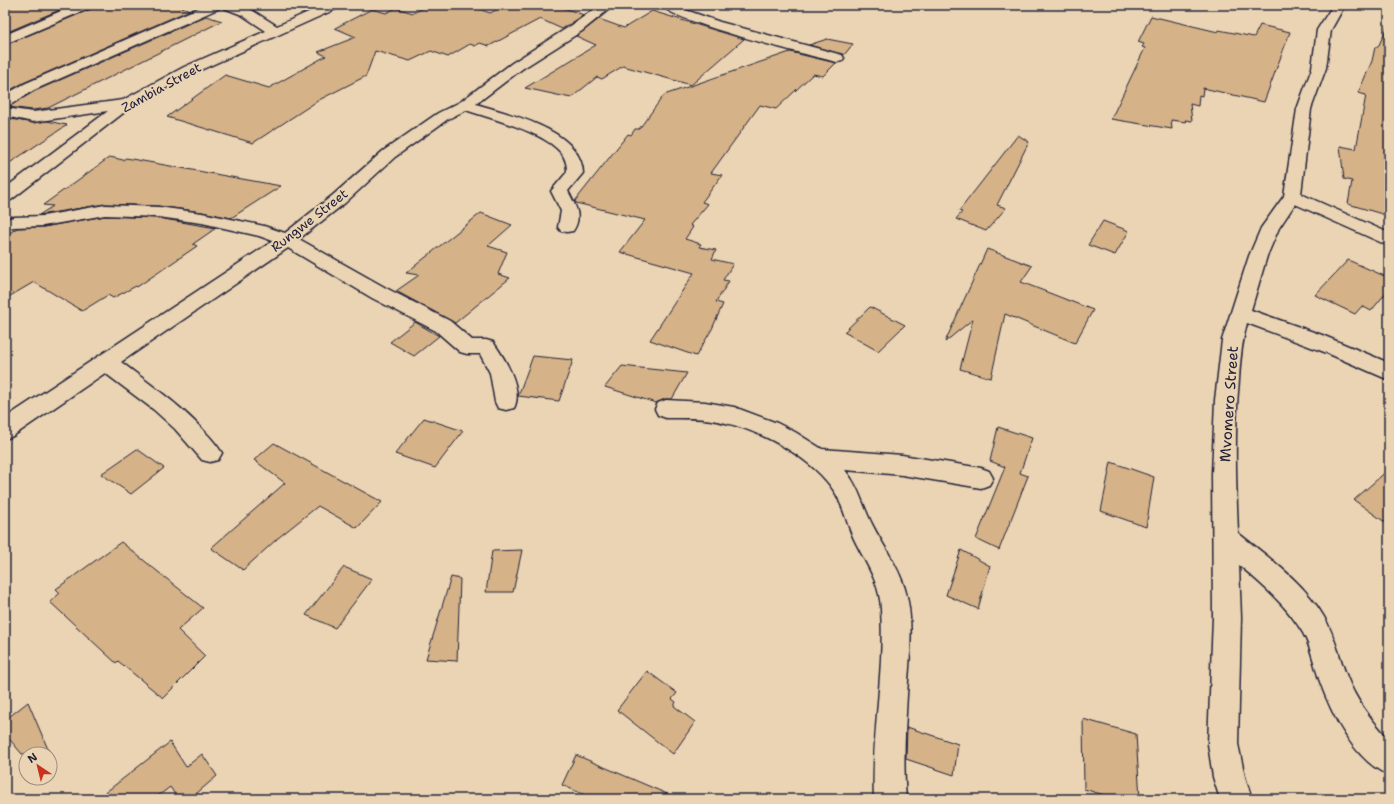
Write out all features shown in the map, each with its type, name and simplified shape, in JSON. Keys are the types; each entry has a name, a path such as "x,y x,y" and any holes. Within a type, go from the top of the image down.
{"street":[{"path":"5,40 86,5"},
{"path":"5,102 15,93 29,86 216,5"},
{"path":"228,5 246,12 276,31"},
{"name":"Zambia Street","path":"5,196 126,104 189,70 334,5"},
{"name":"Rungwe Street","path":"5,430 287,240 338,199 389,154 443,116 465,105 517,66 578,28 608,5"},
{"path":"667,5 676,11 715,25 837,58"},
{"name":"Mvomero Street","path":"1236,799 1229,777 1223,744 1227,618 1224,474 1226,400 1232,340 1258,256 1270,228 1292,196 1304,109 1319,68 1324,30 1340,5"},
{"path":"5,84 45,80"},
{"path":"5,112 33,117 126,104"},
{"path":"465,105 534,129 559,143 570,154 574,160 575,173 559,191 570,211 567,227"},
{"path":"1292,196 1389,240"},
{"path":"5,224 43,220 105,210 158,212 202,218 246,227 287,240 379,293 443,326 467,347 486,347 496,361 504,380 506,402"},
{"path":"1240,313 1304,335 1362,358 1389,372"},
{"path":"106,362 162,404 183,423 210,453"},
{"path":"666,409 717,412 754,423 797,443 818,458 844,486 860,527 892,587 896,628 890,722 890,799"},
{"path":"818,458 902,465 981,478"},
{"path":"1226,539 1270,576 1302,608 1313,623 1321,640 1329,667 1347,709 1368,740 1389,760"}],"building":[{"path":"5,5 71,5 5,33"},
{"path":"93,5 176,5 190,10 23,83 5,93 5,45 91,9"},
{"path":"430,5 468,5 490,13 506,5 566,5 561,7 584,15 562,29 540,19 489,46 480,43 475,46 470,44 448,57 431,51 410,61 375,51 366,76 319,100 253,143 167,117 225,75 269,88 326,56 318,52 356,37 335,28 372,9 386,13 396,8 413,13"},
{"path":"652,11 744,39 691,85 623,66 602,79 597,77 571,98 525,88 596,45 576,36 599,19 624,28"},
{"path":"206,16 222,21 48,108 33,110 8,107 35,91"},
{"path":"1151,16 1218,32 1219,30 1254,37 1260,25 1290,32 1264,102 1203,88 1202,96 1199,95 1198,106 1190,104 1192,121 1185,120 1186,122 1171,120 1172,129 1111,119 1145,48 1142,47 1144,44 1138,42"},
{"path":"1389,23 1389,216 1348,204 1352,181 1344,179 1340,146 1356,149 1366,95 1358,93 1372,61 1375,47 1378,47"},
{"path":"827,39 853,44 844,55 809,45"},
{"path":"790,52 836,63 823,76 813,74 776,109 760,105 711,173 722,175 702,202 708,204 690,225 693,227 685,239 701,244 699,247 716,250 712,259 733,264 723,280 729,281 716,302 723,304 712,329 696,356 650,340 694,273 620,252 645,220 576,203 575,201 628,134 631,135 635,129 639,129 664,95"},
{"path":"5,118 33,123 47,121 67,125 5,166"},
{"path":"1018,135 1029,142 997,205 1006,208 986,231 956,219 962,212 959,211"},
{"path":"110,157 123,160 126,158 281,186 231,218 202,212 158,206 105,204 39,215 53,206 43,205"},
{"path":"481,213 512,225 488,246 507,252 498,274 510,278 455,323 396,291 419,275 406,273"},
{"path":"105,216 158,218 216,228 193,244 197,246 137,287 136,286 113,298 108,295 82,311 34,282 5,299 5,236 17,228 43,227"},
{"path":"1103,221 1129,231 1115,255 1088,245"},
{"path":"987,249 1032,266 1021,282 1093,310 1075,343 1005,314 991,378 960,369 973,319 945,342"},
{"path":"1348,260 1389,278 1389,289 1371,311 1362,306 1355,314 1315,295"},
{"path":"870,307 905,325 878,351 844,332"},
{"path":"415,322 439,336 414,356 390,342"},
{"path":"533,356 573,360 559,401 518,396"},
{"path":"622,366 687,373 672,399 665,399 656,403 605,387"},
{"path":"424,418 463,431 435,468 395,454"},
{"path":"998,427 1032,438 1020,473 1028,476 999,550 976,539 1005,467 990,461"},
{"path":"274,443 382,502 357,528 318,506 278,538 243,570 211,548 285,483 254,460"},
{"path":"137,449 164,468 131,494 101,474"},
{"path":"1111,462 1154,477 1146,527 1101,511"},
{"path":"1389,469 1389,525 1354,500"},
{"path":"121,542 203,608 178,630 205,656 163,698 118,661 116,663 50,602 60,593 56,589"},
{"path":"522,550 513,592 486,592 492,551"},
{"path":"961,550 990,566 978,609 946,595"},
{"path":"344,567 372,579 335,628 306,615"},
{"path":"451,577 460,579 457,661 426,659"},
{"path":"647,671 677,693 672,699 676,702 674,706 695,722 673,754 617,710"},
{"path":"28,702 47,746 18,746 18,749 5,734 5,720"},
{"path":"1083,719 1136,734 1140,799 1117,799 1084,789"},
{"path":"907,727 958,744 954,775 906,759"},
{"path":"170,742 186,767 202,754 217,776 190,799 178,799 170,787 154,799 97,799"},
{"path":"576,755 679,799 594,799 562,785"}]}
